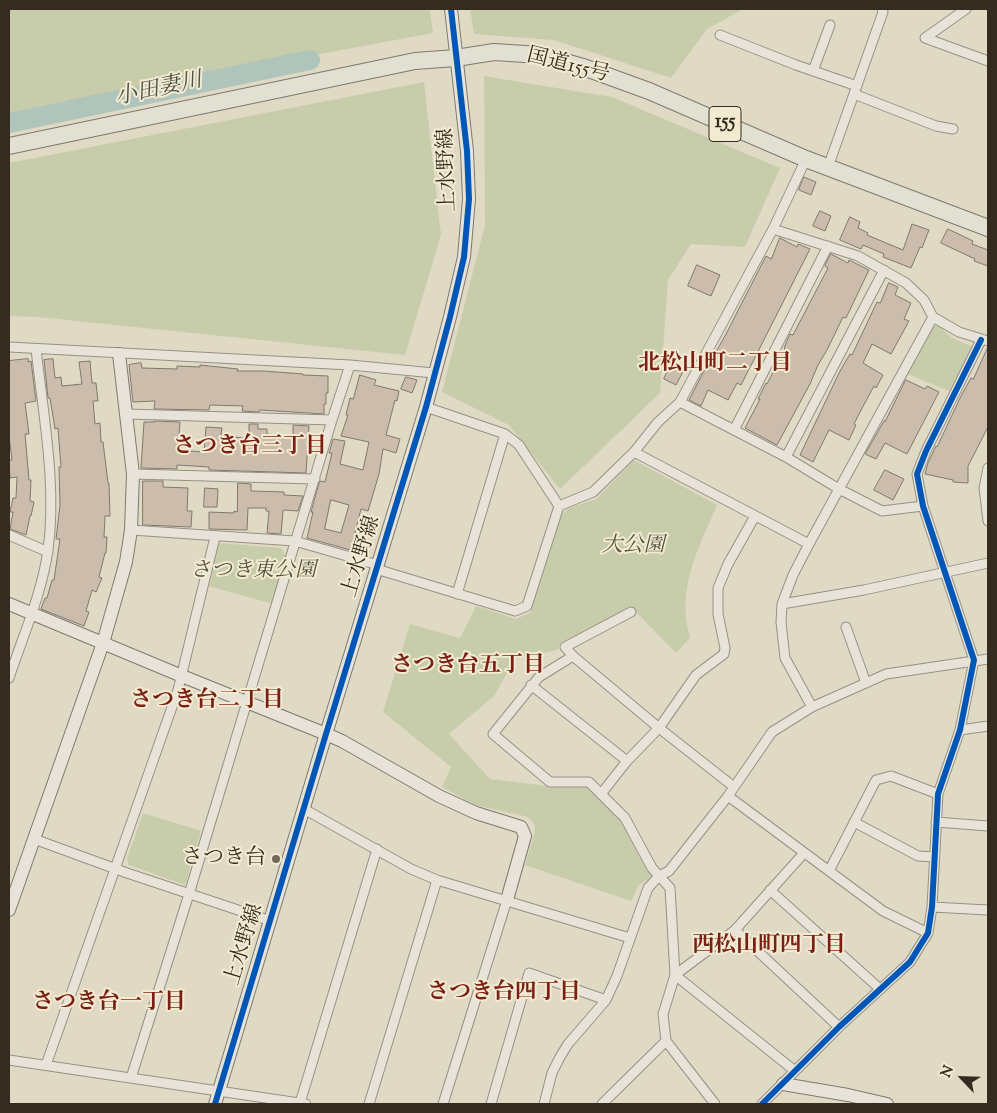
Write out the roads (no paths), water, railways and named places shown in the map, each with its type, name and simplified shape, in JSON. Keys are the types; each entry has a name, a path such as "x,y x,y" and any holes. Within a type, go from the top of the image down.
{"highway":[{"name":"国道155号","path":"9,146 415,61 456,58 494,52 540,55 583,67 649,91 828,167 988,228"}],"street":[{"name":"上水野線","path":"217,1098 426,407 464,257 469,200 467,151 451,9"},
{"path":"966,9 925,38 988,60"},
{"path":"828,167 885,10"},
{"path":"813,71 830,25"},
{"path":"720,35 813,71 936,126 952,129"},
{"path":"131,530 295,542 515,611 527,606 560,506 593,492 634,452 658,422 680,402 773,229 806,158"},
{"path":"762,1104 839,1027 910,962 928,932 932,907 938,794 960,730 974,660 922,506 917,474 926,451 985,340 959,332 933,318 924,300 906,283 858,256 773,229"},
{"path":"734,430 828,246"},
{"path":"786,457 884,270"},
{"path":"812,707 785,658 781,622 782,604 793,575 809,544 933,318"},
{"path":"9,347 350,365 434,373"},
{"path":"9,678 31,613 48,552 51,494 36,349"},
{"path":"9,910 103,643 126,562 131,530 134,474 119,354"},
{"path":"131,1078 350,365"},
{"path":"680,402 786,457 839,489 882,511 922,506"},
{"path":"426,407 505,434 519,445 560,506"},
{"path":"127,414 332,420"},
{"path":"456,594 505,434"},
{"path":"634,452 809,544"},
{"path":"988,468 984,488 988,521"},
{"path":"134,474 315,479"},
{"path":"602,794 627,761 659,728 696,675 724,654 718,614 718,588 728,564 755,516"},
{"path":"9,535 48,552"},
{"path":"46,1066 175,700 215,537"},
{"path":"782,604 864,590 988,563"},
{"path":"9,604 326,734 342,741 439,796 476,813 521,827 525,836 507,900 443,1104"},
{"path":"632,612 566,647 573,656 659,728 734,787"},
{"path":"846,627 866,683"},
{"path":"573,656 539,677 493,734 550,782 588,782 602,794 625,818 652,868 670,888 675,975 663,1014 666,1041 715,1104"},
{"path":"544,1104 552,1073 560,1057 568,1044 606,1000 617,976 648,888 659,876 669,871 728,796 772,732 812,707 886,674 988,658"},
{"path":"531,685 627,761"},
{"path":"960,730 988,726"},
{"path":"829,871 876,780 891,776 938,794"},
{"path":"728,796 883,911 928,932"},
{"path":"304,809 411,869 437,880 630,938"},
{"path":"854,822 918,856 934,858"},
{"path":"936,822 988,826"},
{"path":"34,839 271,921"},
{"path":"9,1060 131,1078 217,1098 303,1104 377,849"},
{"path":"675,975 735,930 804,853"},
{"path":"369,1104 437,880"},
{"path":"770,890 880,989"},
{"path":"932,907 988,910"},
{"path":"735,930 839,1027"},
{"path":"491,1104 529,973 606,1000"},
{"path":"675,975 795,1071"},
{"path":"602,1104 666,1041"},
{"path":"783,1084 887,1104"}],"waterway":[{"name":"小田妻川","path":"9,123 310,60"}],"place":[{"name":"さつき台","path":"276,859"}],"district":[{"name":"北松山町二丁目","path":"715,365"},
{"name":"さつき台三丁目","path":"250,448"},
{"name":"さつき台五丁目","path":"468,667"},
{"name":"さつき台二丁目","path":"207,702"},
{"name":"西松山町四丁目","path":"769,947"},
{"name":"さつき台四丁目","path":"504,994"},
{"name":"さつき台一丁目","path":"109,1004"}],"park label":[{"name":"大公園","path":"633,547"},
{"name":"さつき東公園","path":"253,572"}]}
